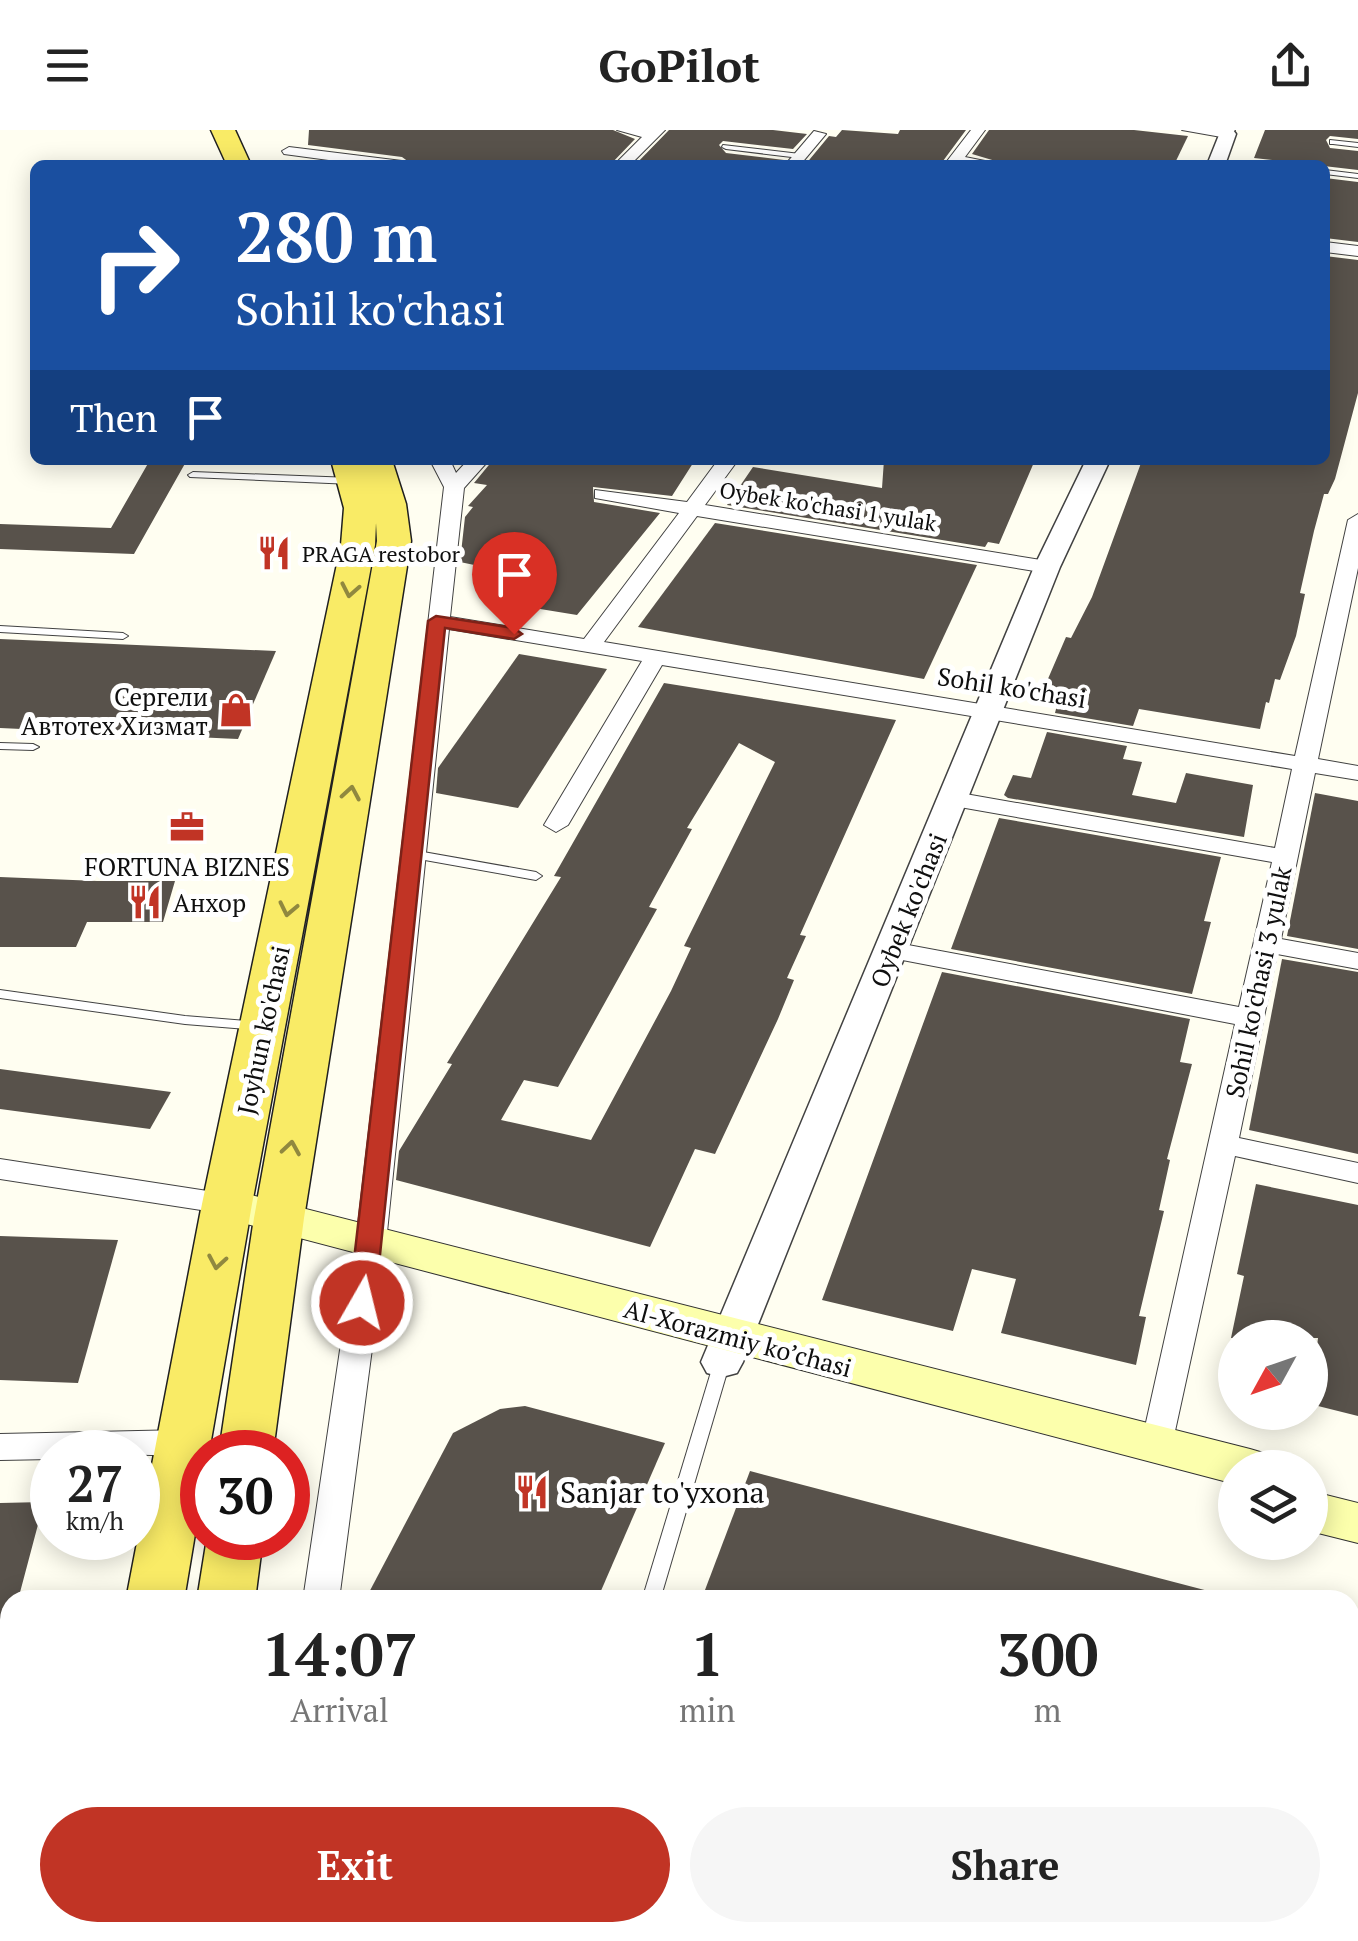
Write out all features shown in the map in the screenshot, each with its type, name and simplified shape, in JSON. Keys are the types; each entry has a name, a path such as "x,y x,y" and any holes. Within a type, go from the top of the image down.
{"main road":[{"path":"198,130 211,160"},
{"path":"223,130 238,160"},
{"name":"Joyhun ko'chasi","path":"186,1430 227,1204 358,546 358,467"},
{"name":"Joyhun ko'chasi","path":"249,1430 278,1230 394,541 390,504 358,467"},
{"name":"Al-Xorazmiy ko’chasi","path":"227,1204 278,1230 728,1350 1218,1487"},
{"name":"Al-Xorazmiy ko’chasi","path":"728,1350 1218,1460"},
{"name":"Joyhun ko'chasi","path":"157,1590 180,1465"},
{"path":"1328,1486 1358,1494"},
{"path":"1328,1516 1358,1523"},
{"path":"227,1590 231,1560"}],"street":[{"path":"282,130 292,158 323,160"},
{"path":"624,130 656,132"},
{"path":"955,160 978,130"},
{"path":"1190,130 1228,132 1217,160"},
{"path":"627,160 656,132"},
{"path":"797,160 818,134"},
{"path":"1330,248 1358,251"},
{"path":"322,1590 369,1254 436,621 454,487 443,465"},
{"path":"454,487 474,465"},
{"path":"590,646 724,465"},
{"name":"Oybek ko'chasi","path":"728,1350 1047,567 1096,465"},
{"name":"Oybek ko'chasi 1 yulak","path":"602,494 1047,567"},
{"name":"Sohil ko'chasi 3 yulak","path":"1158,1444 1358,520"},
{"name":"Sohil ko'chasi","path":"436,621 1358,773"},
{"path":"556,825 656,656"},
{"path":"954,799 1285,858"},
{"path":"1266,944 1358,961"},
{"path":"892,950 1251,1018"},
{"path":"1223,1144 1358,1173"},
{"path":"0,1169 227,1204"},
{"path":"0,1447 180,1443"}],"lane":[{"path":"1333,142 1358,144"},
{"path":"726,147 791,160"},
{"path":"1330,173 1358,176"},
{"path":"193,475 358,467"},
{"path":"0,629 122,636"},
{"path":"0,746 33,747"},
{"path":"412,854 536,876"},
{"path":"0,994 186,1020 264,1026"},
{"path":"654,1590 728,1350"}],"building":[{"path":"309,130 613,130 635,139 615,160 406,160 308,145"},
{"path":"669,130 773,130 807,134 793,149 723,141 719,145 726,153 784,160 640,160"},
{"path":"842,130 898,134 900,130 966,130 944,160 809,160 829,136 836,137"},
{"path":"989,130 1134,130 1188,136 1176,160 992,160 972,154"},
{"path":"1265,130 1358,130 1358,139 1330,136 1326,140 1330,148 1358,151 1358,170 1330,167 1330,160 1254,158"},
{"path":"1330,179 1358,182 1358,242 1330,239"},
{"path":"1330,257 1358,260 1358,393 1335,479 1328,494 1324,494 1314,531 1300,593 1305,594 1296,636 1280,680 1275,679 1269,703 1266,702 1260,729 1139,709 1133,726 1055,713 1057,705 1038,702 1066,637 1071,638 1092,597 1140,465 1330,465"},
{"path":"147,465 184,465 134,554 0,549 0,524 111,528"},
{"path":"489,465 692,465 672,496 593,487 594,502 660,513 577,615 491,601 513,573 460,562 465,517 473,507 468,506 487,485 474,483"},
{"path":"884,465 1033,465 999,544 988,542 985,547 727,505 753,467 882,488"},
{"path":"715,523 977,565 924,679 638,627"},
{"path":"0,639 276,651 238,739 0,728"},
{"path":"519,654 607,669 518,808 436,793 438,768"},
{"path":"664,683 896,720 800,935 806,936 787,978 794,980 778,1019 715,1154 695,1149 650,1247 396,1180 399,1151 452,1064 447,1063 561,877 554,876","holes":["739,743 775,762 684,946 691,948 671,991 591,1140 501,1120 524,1080 558,1087 657,909 649,907 692,829 687,828"]},
{"path":"1047,732 1127,746 1123,759 1142,762 1132,795 1176,803 1186,773 1253,785 1244,837 1008,798 1004,795 1013,775 1031,778"},
{"path":"1315,793 1358,801 1358,949 1287,936"},
{"path":"999,818 1221,857 1204,921 1211,922 1192,994 951,949"},
{"path":"0,877 175,881 163,922 87,922 76,947 0,947"},
{"path":"1282,959 1358,972 1358,1154 1249,1130"},
{"path":"942,972 1190,1019 1180,1062 1192,1064 1167,1159 1170,1160 1159,1210 1164,1211 1139,1316 1146,1317 1136,1365 1001,1333 1016,1279 972,1269 953,1331 822,1300"},
{"path":"0,1069 171,1092 150,1129 0,1109"},
{"path":"1256,1184 1358,1205 1358,1416 1328,1408 1328,1320 1235,1320 1244,1276 1237,1274"},
{"path":"0,1236 118,1240 78,1383 0,1380"},
{"name":"Sanjar to'yxona","path":"525,1406 665,1443 601,1590 370,1590 453,1433 500,1409"},
{"path":"750,1471 1205,1590 705,1590"},
{"path":"30,1502 30,1555 21,1590 0,1590 0,1503"}],"place":[{"name":"PRAGA restobor","path":"274,553"},
{"name":"Сергели Автотех Хизмат","path":"236,710"},
{"name":"FORTUNA BIZNES","path":"187,827"},
{"name":"Анхор","path":"145,902"},
{"name":"Sanjar to'yxona","path":"532,1492"}],"route":[{"path":"362,1303 436,621 514,634"}]}
